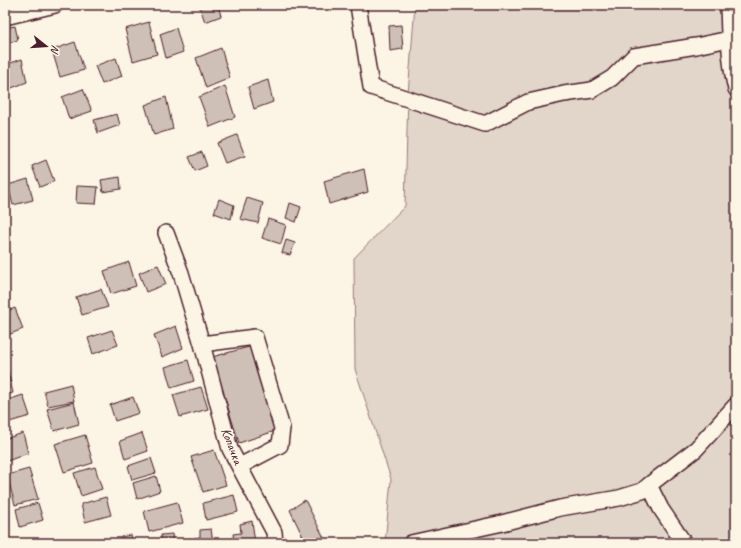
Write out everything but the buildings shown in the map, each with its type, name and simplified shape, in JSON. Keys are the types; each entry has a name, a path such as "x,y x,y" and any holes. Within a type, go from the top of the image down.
{"street":[{"path":"5,17 55,5"},
{"path":"358,5 371,87 485,124 528,102 564,94 592,90 612,78 634,56 729,39"},
{"path":"728,5 729,39 733,78 736,89"},
{"name":"Копачка","path":"166,233 181,273 230,449 274,532 275,543"},
{"path":"202,344 255,337 282,428 280,445 240,466"},
{"path":"411,543 498,524 560,508 619,498 642,491 696,449 736,405"},
{"path":"649,485 661,509 684,543"}],"shaded area":[{"path":"415,5 736,5 736,543 385,543 391,479 355,369 354,258 405,206 408,94"}]}
